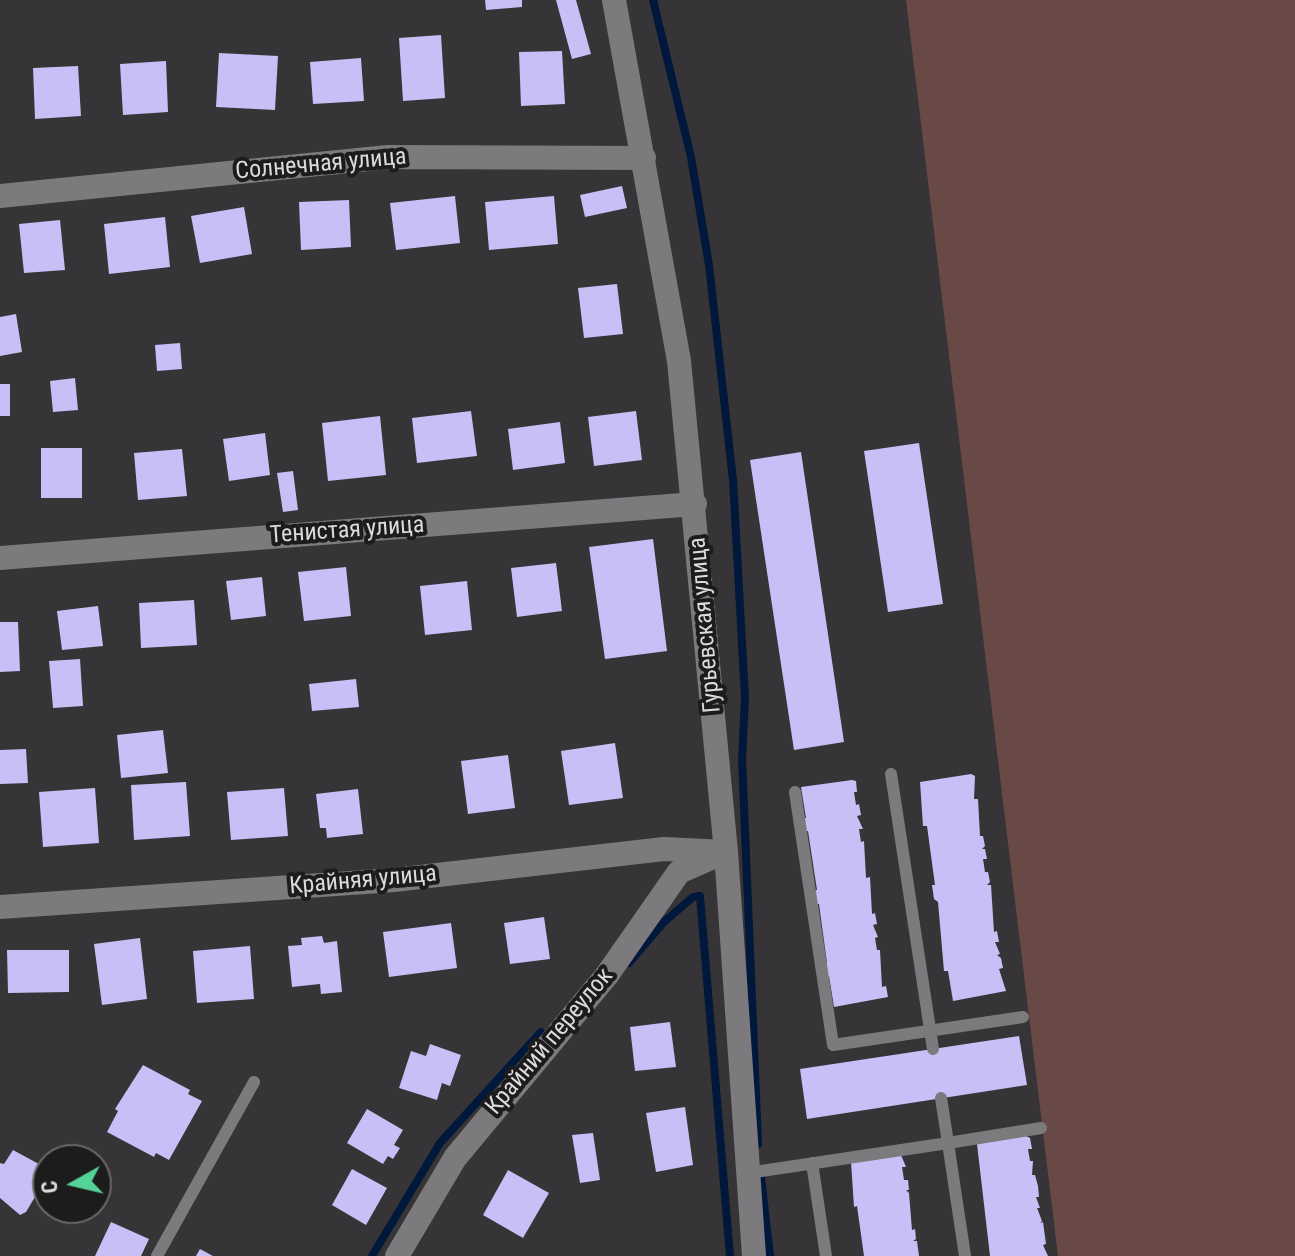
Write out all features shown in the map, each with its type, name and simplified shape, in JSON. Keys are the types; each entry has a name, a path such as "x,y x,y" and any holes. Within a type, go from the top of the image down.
{"street":[{"name":"Гурьевская улица","path":"614,0 679,361 695,504 726,852 754,1256"},
{"name":"Солнечная улица","path":"0,196 388,157 644,158"},
{"name":"Тенистая улица","path":"0,558 695,504"},
{"name":"Крайняя улица","path":"0,907 394,880 664,849 726,852"},
{"name":"Крайний переулок","path":"397,1256 455,1158 607,975 679,872 726,852"}],"lane":[{"path":"891,774 933,1049"},
{"path":"795,792 833,1045 1023,1017"},
{"path":"157,1256 254,1082"},
{"path":"941,1098 965,1256"},
{"path":"749,1173 1041,1128"},
{"path":"812,1163 826,1256"}],"shaded area":[{"path":"906,0 1295,0 1295,1256 1058,1256"}],"building":[{"path":"485,0 522,0 522,7 486,10"},
{"path":"556,0 576,0 591,54 572,59"},
{"path":"441,35 445,98 403,101 399,38"},
{"path":"562,51 565,104 521,106 519,52"},
{"path":"219,53 278,56 275,110 216,107"},
{"path":"361,58 364,101 313,104 310,62"},
{"path":"166,61 168,112 123,115 120,64"},
{"path":"78,66 81,116 35,119 33,68"},
{"path":"622,186 627,208 585,217 580,195"},
{"path":"455,196 460,243 396,250 390,203"},
{"path":"554,196 558,244 489,250 485,202"},
{"path":"349,200 351,247 301,250 299,202"},
{"path":"244,207 252,254 200,263 191,216"},
{"path":"165,217 170,267 109,274 104,224"},
{"path":"60,220 65,270 24,273 19,224"},
{"path":"617,284 623,334 584,338 578,288"},
{"path":"16,314 22,352 0,356 0,317"},
{"path":"180,343 182,369 157,371 155,345"},
{"path":"75,378 78,410 53,412 50,381"},
{"path":"0,384 10,384 10,416 0,416"},
{"path":"471,411 477,456 417,463 412,418"},
{"path":"636,411 642,460 594,466 588,417"},
{"path":"380,416 386,475 328,481 322,423"},
{"path":"560,422 565,463 513,470 508,429"},
{"path":"265,433 270,475 229,481 223,439"},
{"path":"919,443 943,604 888,612 864,451"},
{"path":"41,448 82,448 82,498 41,498"},
{"path":"182,449 187,496 138,500 134,453"},
{"path":"801,452 844,742 794,750 750,460"},
{"path":"293,471 298,510 283,512 277,473"},
{"path":"653,539 667,651 605,659 589,547"},
{"path":"556,563 562,611 517,617 511,568"},
{"path":"346,567 351,616 304,621 298,572"},
{"path":"262,577 266,616 231,620 226,581"},
{"path":"467,581 472,630 425,635 420,586"},
{"path":"194,600 197,645 141,648 139,603"},
{"path":"98,606 103,646 62,650 57,611"},
{"path":"0,622 18,622 20,671 0,672"},
{"path":"80,659 83,706 53,708 49,661"},
{"path":"356,679 359,707 312,711 309,684"},
{"path":"163,730 168,773 121,778 117,735"},
{"path":"615,743 623,798 569,805 561,751"},
{"path":"26,749 28,783 0,784 0,750"},
{"path":"508,755 515,808 468,814 461,761"},
{"path":"971,774 975,776 974,799 978,799 980,836 983,836 985,846 982,849 985,849 987,859 983,859 990,882 987,885 991,885 994,932 997,931 999,942 995,942 1006,991 953,1001 948,971 944,971 938,902 934,899 927,826 923,826 920,782"},
{"path":"856,781 857,792 854,792 861,815 857,816 863,829 859,829 861,842 864,841 866,878 870,877 872,914 875,913 877,924 873,925 878,937 875,938 877,950 880,950 882,987 886,986 888,997 834,1007 829,976 825,977 824,964 827,963 819,904 815,905 813,891 817,890 808,831 804,832 802,818 806,818 801,787"},
{"path":"186,782 190,836 134,840 131,785"},
{"path":"95,788 99,843 43,847 39,792"},
{"path":"284,788 288,836 231,840 227,792"},
{"path":"358,789 363,834 327,838 326,828 320,828 316,794"},
{"path":"544,917 550,959 510,964 504,923"},
{"path":"451,923 457,968 389,977 383,932"},
{"path":"322,936 324,943 337,941 342,992 321,994 320,984 292,987 288,946 302,945 301,938"},
{"path":"140,938 147,999 102,1005 94,944"},
{"path":"250,946 254,999 197,1003 193,951"},
{"path":"7,950 69,950 69,992 8,993"},
{"path":"670,1022 676,1067 635,1071 630,1027"},
{"path":"1019,1036 1027,1085 807,1119 800,1069"},
{"path":"430,1044 461,1055 450,1086 442,1083 437,1100 399,1088 411,1051 426,1056"},
{"path":"143,1065 190,1090 188,1094 202,1101 169,1160 156,1153 154,1157 107,1132 118,1111 115,1109"},
{"path":"685,1107 693,1165 656,1172 646,1113"},
{"path":"367,1109 403,1130 394,1145 400,1148 393,1159 388,1156 383,1164 347,1143"},
{"path":"593,1133 600,1180 580,1183 572,1135"},
{"path":"1026,1136 1030,1138 1032,1149 1028,1149 1030,1161 1033,1161 1032,1175 1035,1175 1038,1186 1039,1197 1036,1197 1040,1208 1037,1208 1040,1223 1043,1222 1046,1244 1043,1245 1048,1256 990,1256 977,1144"},
{"path":"13,1150 32,1160 32,1202 20,1215 0,1198 0,1163 4,1164"},
{"path":"901,1155 906,1167 902,1167 904,1180 908,1180 909,1190 906,1190 909,1193 912,1230 915,1229 916,1239 913,1241 917,1241 919,1256 864,1256 857,1206 854,1207 851,1162"},
{"path":"352,1169 387,1188 366,1225 332,1205"},
{"path":"508,1170 549,1193 523,1238 483,1215"},
{"path":"112,1222 149,1239 141,1256 95,1256"},
{"path":"200,1249 213,1256 196,1256"}],"waterway":[{"path":"653,0 691,157 709,265 733,480 745,698 742,759 758,1144"},
{"path":"629,963 664,922 693,897 700,896 730,1256"},
{"path":"372,1256 440,1143 541,1032"},
{"path":"760,1169 770,1256"}]}
